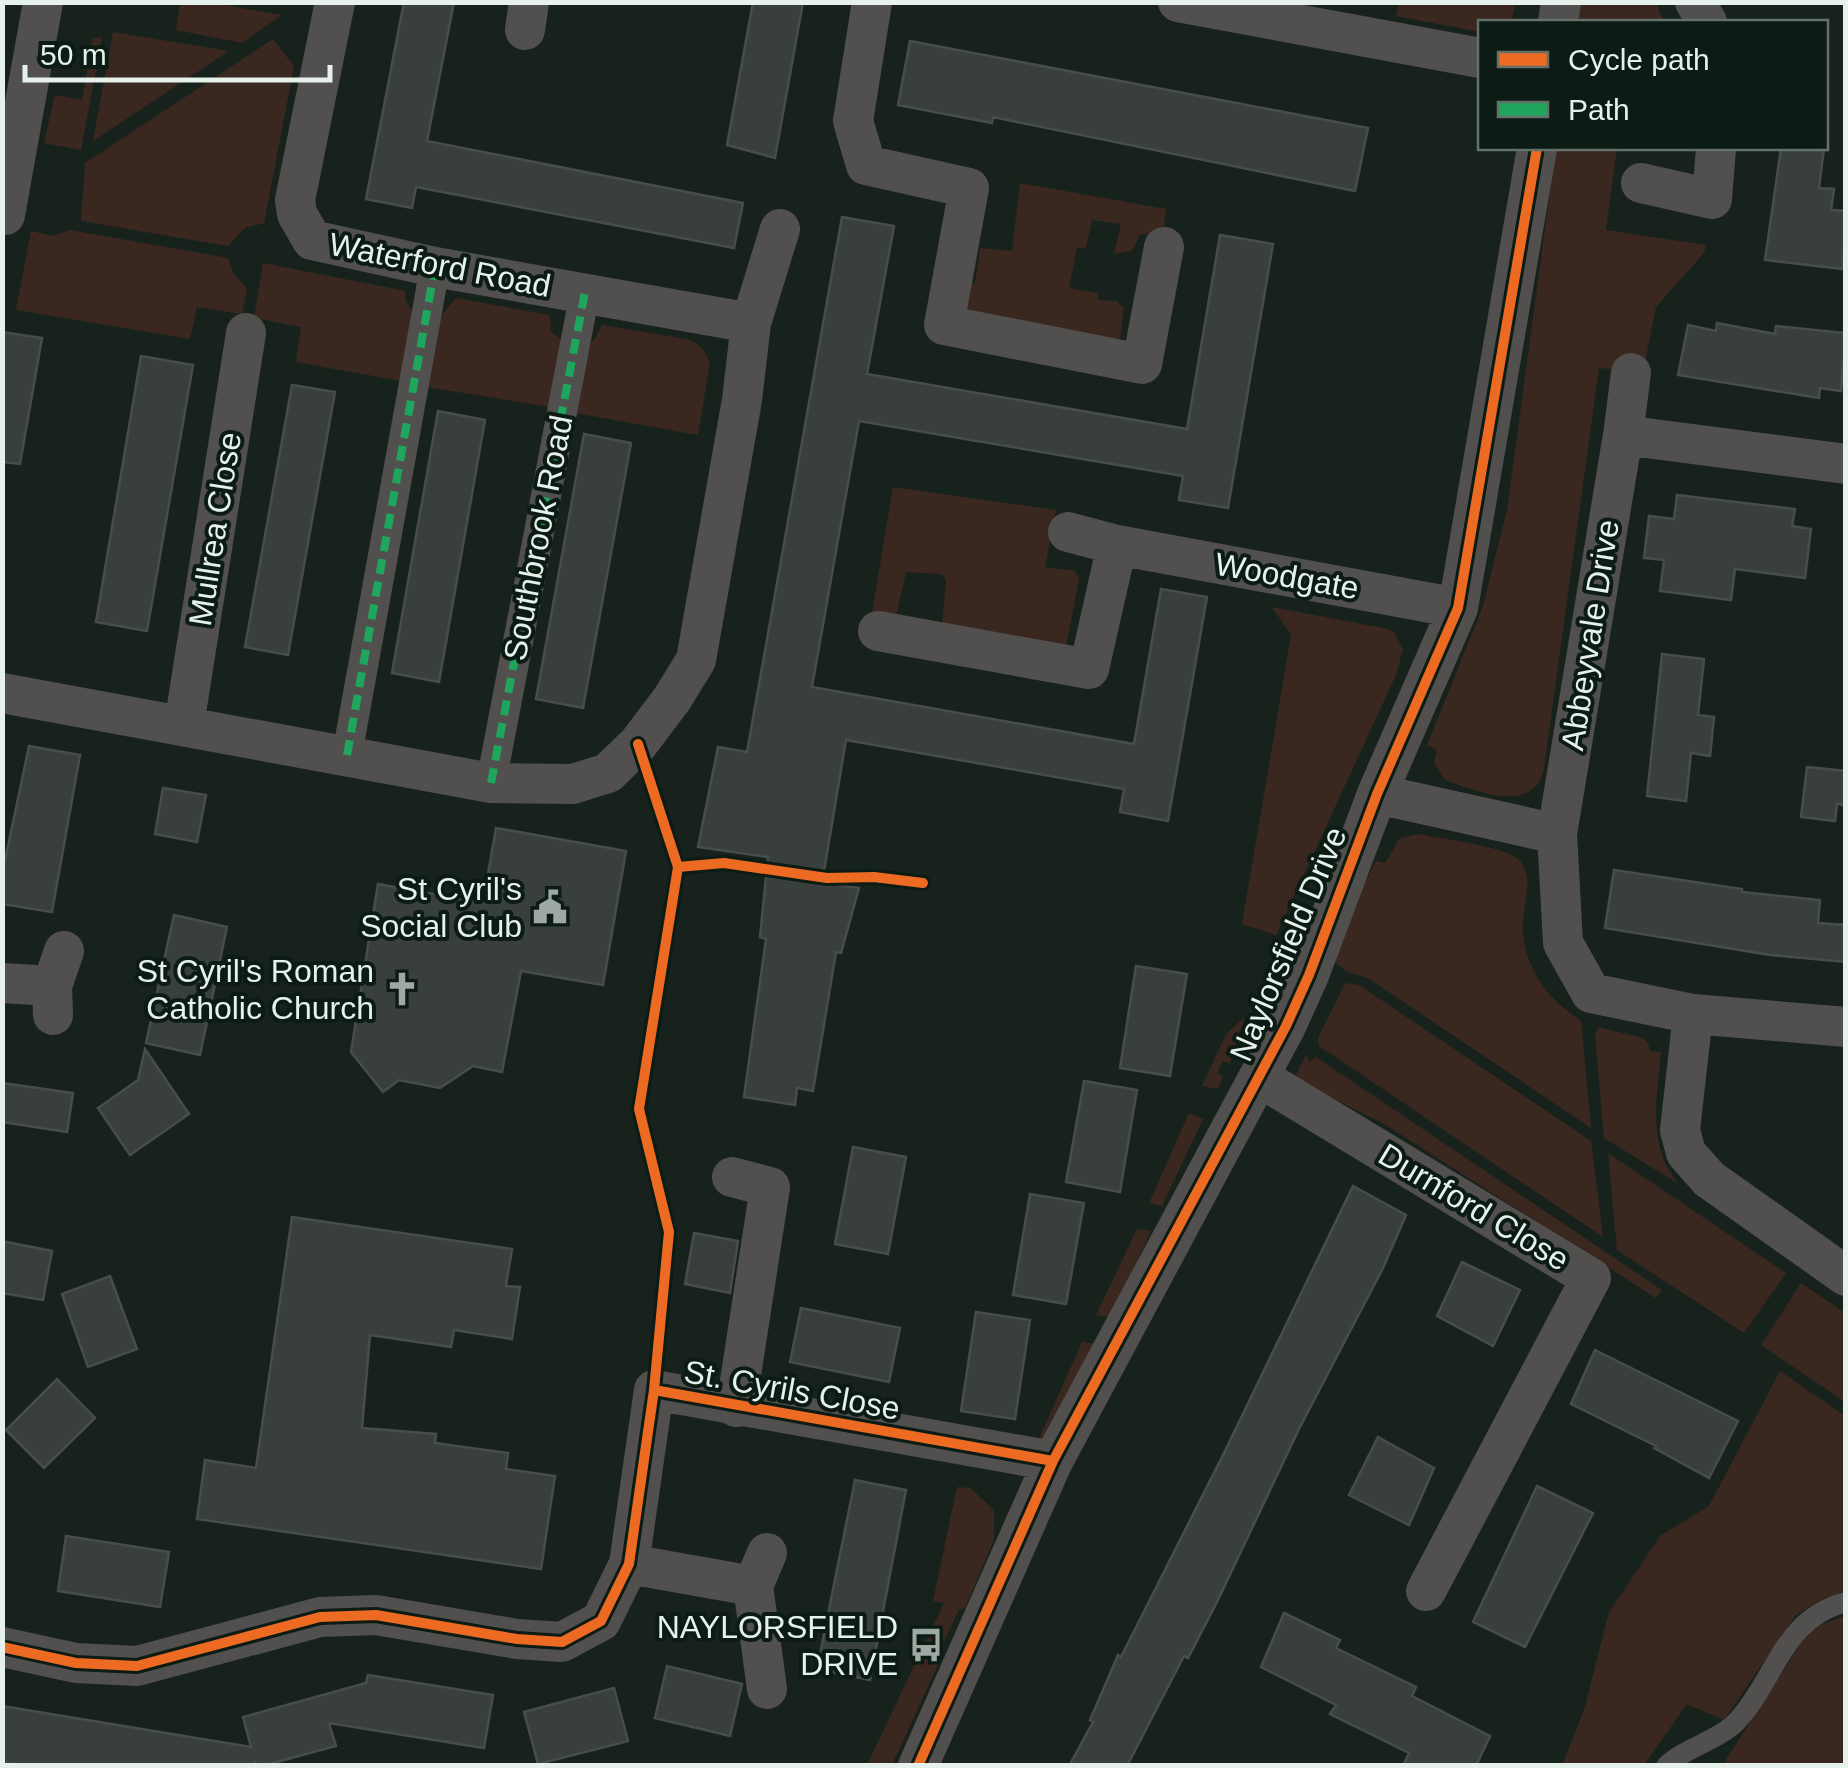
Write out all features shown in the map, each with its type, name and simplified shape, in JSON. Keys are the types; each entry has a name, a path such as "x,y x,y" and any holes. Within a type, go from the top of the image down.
{"street":[{"path":"5,215 44,2"},
{"path":"872,2 853,121 866,165 969,188 944,325 1142,364 1164,247"},
{"path":"1178,2 1478,58"},
{"name":"Waterford Road","path":"329,4 295,200 297,214 312,240 435,268 751,323"},
{"name":"Naylorsfield Drive","path":"918,1766 1052,1460 1259,1077 1309,975 1377,794 1458,608 1537,150"},
{"path":"1641,183 1712,199 1716,150"},
{"path":"2,694 491,783 573,784 608,773 638,744 696,660 742,400 751,323 780,229"},
{"path":"346,755 435,268"},
{"name":"Southbrook Road","path":"491,783 584,292"},
{"name":"Mullrea Close","path":"184,726 246,333"},
{"name":"Abbeyvale Drive","path":"1631,373 1557,834 1563,943 1591,993 1693,1014 1846,1027"},
{"path":"1623,435 1846,464"},
{"name":"Woodgate","path":"1068,532 1117,545 1458,608"},
{"path":"878,630 1089,669 1117,545"},
{"path":"1377,794 1557,834"},
{"path":"2,983 56,984"},
{"path":"1693,1014 1680,1130 1686,1153 1709,1179 1846,1276"},
{"name":"Durnford Close","path":"1259,1077 1591,1278 1426,1592"},
{"name":"St. Cyrils Close","path":"736,1407 761,1174"},
{"name":"St. Cyrils Close","path":"2,1647 76,1663 137,1666 320,1616 376,1615 517,1639 562,1642 601,1620 630,1564 654,1390 1052,1460"},
{"path":"630,1564 760,1569 767,1688"}],"lane":[{"path":"1666,1766 1736,1722 1800,1626 1816,1614 1846,1602"}],"shaded area":[{"path":"1399,2 1516,2 1512,20 1478,20 1478,32 1396,16"},
{"path":"1575,2 1659,3 1664,20 1572,20"},
{"path":"180,3 213,3 282,15 242,43 176,30"},
{"path":"113,32 229,51 93,141"},
{"path":"93,37 102,38 81,150 44,143 55,95 82,100"},
{"path":"273,39 294,66 264,223 245,228 228,246 81,221 85,163"},
{"path":"1556,150 1617,150 1606,230 1706,245 1704,253 1656,307 1643,372 1599,368 1544,768 1538,783 1517,796 1488,794 1445,780 1434,763 1437,750 1427,745 1482,609 1507,510"},
{"path":"1020,183 1166,209 1163,236 1140,234 1132,251 1114,254 1121,224 1092,220 1086,248 1077,248 1069,288 1098,293 1098,300 1116,301 1124,308 1120,338 1106,342 966,312 968,283 975,283 980,248 1012,251"},
{"path":"70,230 228,258 234,274 247,289 242,314 197,307 190,339 16,310 31,231 53,236"},
{"path":"263,263 406,291 405,298 413,313 407,382 296,362 301,327 254,318"},
{"path":"456,298 550,315 551,331 565,343 555,408 421,386 439,318"},
{"path":"602,325 691,340 702,348 710,362 698,435 575,413 584,349"},
{"path":"893,487 1056,510 1045,567 1075,571 1079,579 1065,652 942,625 946,581 942,574 906,572 896,617 870,626"},
{"path":"1272,607 1388,629 1403,649 1396,675 1276,935 1242,924 1291,635"},
{"path":"1419,834 1499,850 1523,865 1527,883 1525,947 1541,984 1581,1021 1591,1128 1368,978 1348,972 1328,957 1376,861 1385,863 1400,838"},
{"path":"1345,983 1359,985 1591,1141 1603,1237 1319,1046 1318,1038"},
{"path":"1245,1017 1230,1063 1223,1061 1217,1073 1223,1077 1218,1089 1202,1086 1226,1034"},
{"path":"1598,1027 1643,1038 1650,1051 1661,1052 1656,1104 1658,1138 1662,1154 1679,1184 1604,1138 1595,1036"},
{"path":"1306,1055 1310,1061 1316,1057 1662,1290 1656,1298 1386,1125 1299,1081 1296,1075"},
{"path":"1189,1113 1203,1119 1162,1206 1149,1203"},
{"path":"1608,1153 1786,1273 1744,1333 1617,1250"},
{"path":"1137,1229 1151,1231 1111,1317 1096,1315"},
{"path":"1801,1283 1845,1313 1845,1402 1761,1345"},
{"path":"1082,1342 1098,1344 1053,1432 1037,1443"},
{"path":"1780,1371 1845,1416 1845,1591 1796,1615 1724,1720 1687,1704 1644,1765 1562,1766 1585,1707 1609,1612 1660,1536 1709,1506"},
{"path":"957,1487 970,1488 994,1510 994,1540 965,1608 959,1610 939,1651 942,1656 892,1765 867,1765 944,1603 933,1601"},
{"path":"1845,1616 1845,1765 1722,1766 1805,1637 1818,1626"}],"building":[{"path":"404,2 454,2 427,141 743,203 734,248 416,187 412,208 366,199"},
{"path":"753,2 803,2 775,158 727,145"},
{"path":"910,41 1368,128 1355,191 993,117 992,123 898,105"},
{"path":"1781,150 1824,150 1819,188 1834,189 1831,210 1846,211 1843,269 1765,260"},
{"path":"842,217 894,226 867,374 1187,429 1220,235 1273,244 1228,508 1179,500 1183,476 859,421 812,687 1134,744 1161,589 1207,597 1168,821 1120,812 1124,789 846,740 822,883 859,888 841,953 836,952 813,1091 797,1088 795,1105 744,1097 766,939 760,937 768,857 698,847 718,747 747,752"},
{"path":"1717,323 1775,334 1776,326 1846,333 1841,391 1820,388 1819,398 1678,375 1688,325 1716,331"},
{"path":"2,332 42,338 20,464 2,462"},
{"path":"141,356 193,365 147,631 96,622"},
{"path":"292,385 335,392 288,655 245,647"},
{"path":"438,411 485,420 439,682 392,673"},
{"path":"584,434 631,443 583,708 536,699"},
{"path":"1677,495 1795,509 1792,526 1811,529 1805,578 1735,569 1731,600 1660,591 1664,560 1644,558 1649,516 1674,519"},
{"path":"1662,654 1704,659 1698,715 1714,717 1710,756 1691,753 1686,801 1647,796"},
{"path":"29,746 80,755 52,912 2,904 2,875"},
{"path":"1807,767 1846,771 1846,805 1837,804 1835,821 1801,817"},
{"path":"163,788 206,795 197,842 155,834"},
{"path":"496,828 626,851 603,985 521,971 502,1072 473,1066 440,1088 399,1080 383,1092 351,1052 378,884 483,903"},
{"path":"1614,870 1742,892 1820,900 1818,923 1846,925 1846,962 1770,955 1605,928"},
{"path":"174,915 227,927 200,1055 146,1043"},
{"path":"1136,966 1187,974 1170,1076 1120,1068"},
{"path":"145,1049 189,1114 130,1155 98,1108 138,1080"},
{"path":"1084,1081 1137,1090 1120,1192 1066,1182"},
{"path":"2,1083 73,1093 67,1132 2,1122"},
{"path":"853,1147 906,1157 888,1254 835,1244"},
{"path":"1353,1186 1406,1215 1383,1268 1299,1429 1217,1602 1127,1766 1069,1766 1093,1722 1090,1720 1118,1655 1121,1657 1225,1451"},
{"path":"1030,1194 1084,1203 1066,1304 1013,1295"},
{"path":"292,1217 512,1249 506,1286 520,1287 512,1339 454,1330 451,1347 370,1335 362,1428 436,1434 435,1443 508,1453 506,1469 555,1476 541,1569 197,1519 205,1460 256,1468"},
{"path":"694,1233 738,1241 730,1293 685,1284"},
{"path":"2,1241 52,1251 43,1300 2,1293"},
{"path":"1462,1262 1520,1290 1493,1346 1437,1316"},
{"path":"110,1276 137,1349 88,1367 62,1294"},
{"path":"801,1308 900,1328 889,1382 790,1362"},
{"path":"976,1312 1030,1320 1015,1419 961,1411"},
{"path":"1595,1350 1738,1421 1709,1478 1656,1446 1571,1404"},
{"path":"57,1379 95,1418 44,1468 6,1430"},
{"path":"1378,1437 1434,1468 1409,1525 1349,1495"},
{"path":"855,1480 906,1490 870,1680 817,1669"},
{"path":"1537,1486 1593,1513 1525,1647 1473,1622"},
{"path":"66,1536 169,1552 160,1607 58,1591"},
{"path":"1284,1613 1340,1640 1336,1648 1416,1687 1412,1696 1490,1736 1476,1766 1403,1766 1409,1753 1330,1714 1336,1705 1261,1667"},
{"path":"667,1666 742,1684 730,1736 655,1718"},
{"path":"368,1675 493,1695 484,1748 329,1723 336,1746 262,1766 256,1766 255,1761 255,1766 25,1766 2,1762 2,1706 251,1747 243,1717 366,1683"},
{"path":"614,1688 628,1741 538,1764 524,1712"}],"marked path":[{"path":"347,755 435,267"},
{"path":"491,783 585,292"}],"cycle path":[{"path":"918,1766 1053,1461 1286,1026 1377,794 1458,608 1537,150"},
{"path":"638,744 678,867 639,1109 669,1232 654,1390"},
{"path":"678,867 724,863 827,878 874,877 923,883"},
{"path":"2,1647 76,1663 137,1666 320,1617 376,1615 517,1639 562,1642 601,1621 629,1564 654,1390 1053,1461"}],"place":[{"name":"St Cyril's Social Club","path":"550,907"},
{"name":"St Cyril's Roman Catholic Church","path":"402,989"},
{"name":"NAYLORSFIELD DRIVE","path":"926,1645"}]}
